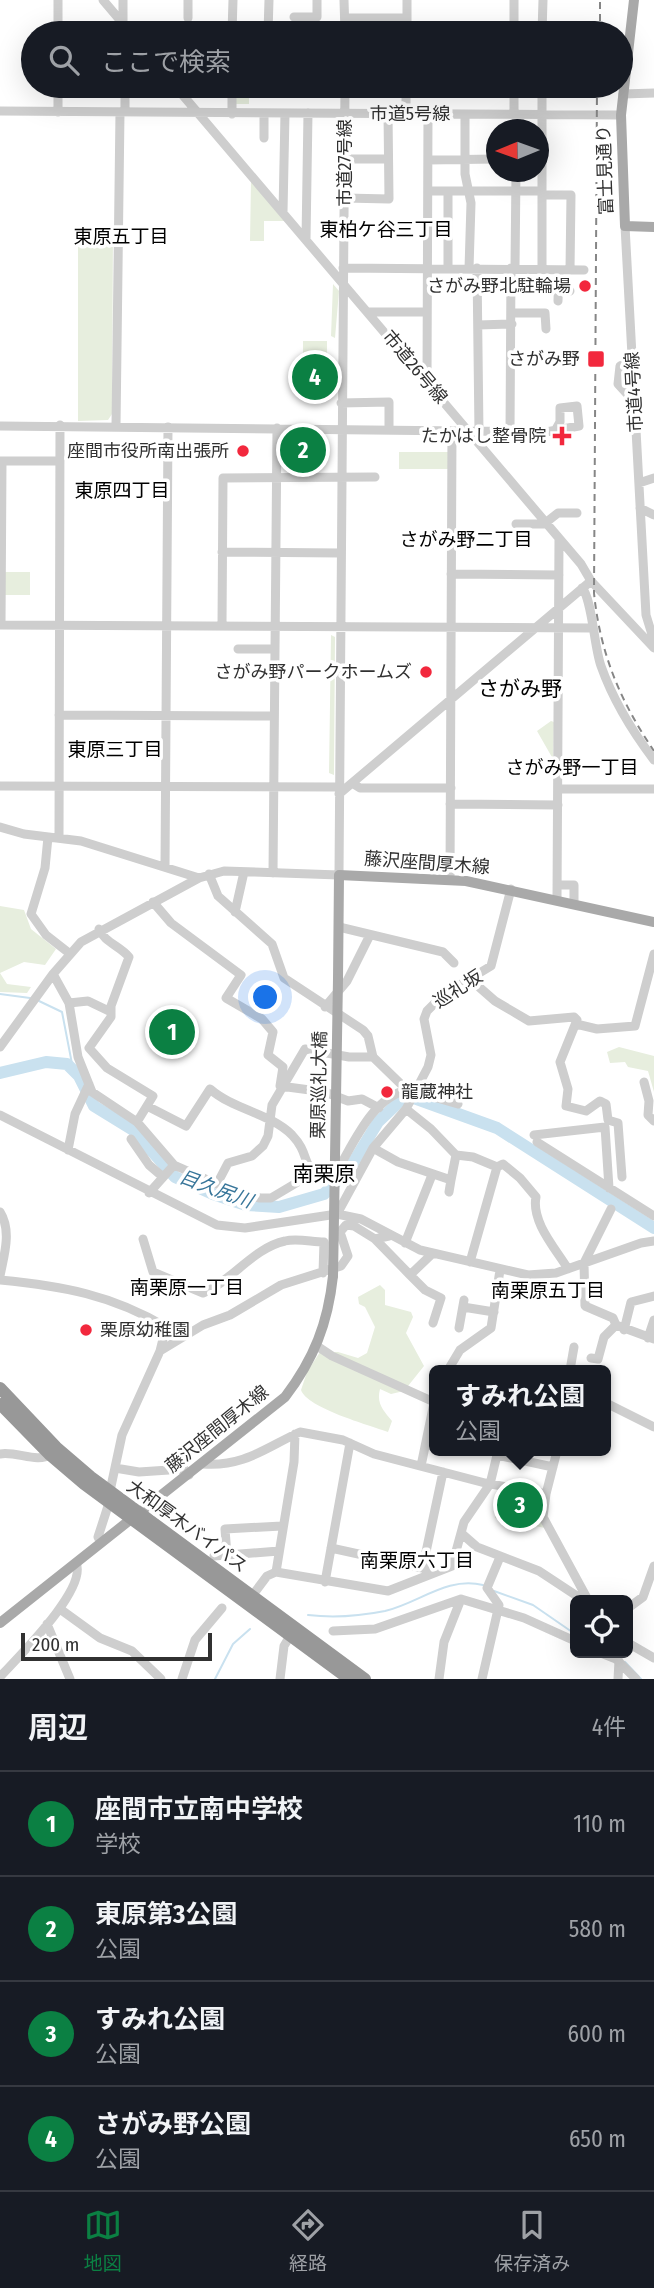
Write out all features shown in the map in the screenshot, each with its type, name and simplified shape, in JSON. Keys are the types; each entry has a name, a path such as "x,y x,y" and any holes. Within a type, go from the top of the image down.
{"highway":[{"name":"大和厚木バイパス","path":"0,1388 109,1497"},
{"name":"大和厚木バイパス","path":"0,1404 50,1455 349,1679"},
{"name":"大和厚木バイパス","path":"135,1517 252,1596 365,1679"}],"main road":[{"name":"富士見通り","path":"632,21 634,0"},
{"name":"富士見通り","path":"623,98 625,226 654,228"},
{"name":"藤沢座間厚木線","path":"338,978 339,874 450,879 511,889 654,922"},
{"name":"栗原巡礼大橋","path":"328,1274 338,978"},
{"name":"藤沢座間厚木線","path":"0,1623 285,1397 317,1346 328,1312 328,1274"}],"street":[{"path":"58,0 58,21"},
{"path":"103,0 117,21"},
{"path":"123,21 124,0"},
{"path":"188,0 188,18"},
{"path":"232,21 233,0"},
{"path":"268,21 269,0"},
{"path":"294,17 317,17 317,0"},
{"path":"344,0 345,18 407,18 407,0"},
{"path":"514,0 514,21"},
{"path":"542,21 543,0"},
{"path":"633,94 654,93"},
{"path":"58,98 58,112"},
{"path":"116,426 124,98"},
{"name":"市道26号線","path":"186,98 474,432 591,580 654,648"},
{"path":"232,98 232,114"},
{"name":"市道27号線","path":"339,874 340,429 345,98"},
{"path":"406,98 406,113"},
{"path":"515,98 516,119"},
{"path":"542,98 542,269"},
{"name":"市道5号線","path":"0,111 621,115"},
{"path":"264,113 264,138"},
{"path":"283,212 285,113"},
{"path":"306,239 308,113"},
{"path":"345,198 388,199 388,113"},
{"path":"427,380 428,114"},
{"path":"465,114 464,160 469,191 478,325 474,432"},
{"path":"344,159 388,159"},
{"path":"428,160 486,159"},
{"path":"510,432 516,182"},
{"path":"428,191 516,190 571,195 570,270"},
{"path":"448,191 448,269"},
{"name":"市道4号線","path":"625,226 646,615 654,640"},
{"path":"343,268 584,270"},
{"path":"559,270 558,296 570,291"},
{"path":"368,312 427,312"},
{"path":"512,313 545,313 545,329"},
{"path":"478,325 512,324"},
{"path":"632,360 620,366 618,384 629,396 634,397"},
{"path":"341,403 389,402 389,430"},
{"path":"59,838 61,425"},
{"path":"0,426 555,431"},
{"path":"165,867 168,427"},
{"path":"273,873 276,428"},
{"path":"450,879 452,431"},
{"path":"60,461 1,461 0,625 592,628"},
{"path":"222,626 223,478 375,477"},
{"path":"639,483 654,478"},
{"path":"640,508 654,515"},
{"path":"516,524 546,523 558,513 576,513"},
{"path":"557,899 559,538"},
{"path":"222,552 340,553"},
{"path":"451,574 559,575"},
{"path":"0,786 273,786 339,791 352,783 591,580"},
{"path":"582,588 589,594 592,628 608,685 635,734 654,760"},
{"path":"632,625 646,615"},
{"path":"238,649 274,649"},
{"path":"60,715 272,716"},
{"path":"352,783 359,788 451,789"},
{"path":"558,789 654,789"},
{"path":"450,804 558,805"},
{"path":"0,827 81,841 199,878"},
{"path":"48,837 45,868 32,914 46,935 69,953"},
{"path":"235,912 244,872"},
{"path":"0,1047 69,953 99,929 209,874 339,874"},
{"path":"209,874 218,895 272,944 284,978 363,1030 368,1036 373,1057 412,1092"},
{"path":"557,885 574,885 574,903"},
{"name":"巡礼坂","path":"412,1092 430,1061 424,1023 426,1011 443,995 491,966 511,889"},
{"path":"153,902 171,923 241,975 226,998 262,1019 273,1032 268,1055 283,1067 282,1087"},
{"path":"338,927 369,937 443,952 454,963"},
{"path":"99,929 102,936 121,948 129,957 111,1017 89,1048 107,1068 153,1096 137,1122"},
{"path":"325,1007 347,981 369,937"},
{"path":"576,1024 597,1029 635,1026 654,954"},
{"path":"52,974 69,1003 72,1029 88,1086 94,1094 137,1122 173,1166 243,1195 271,1198 313,1173 335,1174 360,1131 393,1096 412,1092 458,1104"},
{"path":"471,980 495,1001 529,1021 574,1017 577,1020 560,1062 568,1089 566,1106 586,1111 600,1101 606,1104 608,1120 618,1123 622,1177"},
{"path":"69,1003 88,1001 111,1012"},
{"path":"217,1184 228,1163 252,1156 260,1150 266,1141 272,1105 308,1048 349,1057 373,1057"},
{"path":"644,1083 648,1093 648,1115 654,1121"},
{"path":"68,1150 80,1103 88,1086"},
{"path":"282,1087 324,1091 348,1101 362,1099 379,1108"},
{"path":"147,1106 186,1126 210,1088 221,1098 286,1130 302,1148 313,1173"},
{"path":"337,1214 373,1148 407,1107 412,1092"},
{"path":"407,1107 456,1155 473,1157 497,1167"},
{"path":"0,1115 205,1221 236,1228 337,1214 361,1219 389,1236 433,1253 528,1275 569,1269 640,1243 654,1241"},
{"path":"609,1188 605,1127 535,1139 609,1188 654,1216"},
{"path":"131,1139 149,1165 164,1177"},
{"path":"373,1148 398,1162 451,1180"},
{"path":"449,1192 456,1155"},
{"path":"470,1262 497,1167 503,1164 536,1197 534,1207 542,1228 569,1269"},
{"path":"149,1193 173,1166"},
{"path":"405,1243 432,1175"},
{"path":"611,1209 584,1263 584,1306 613,1318 620,1327 651,1338 654,1320"},
{"path":"0,1212 6,1224 0,1278 67,1288 132,1307 166,1327 160,1351 122,1435 109,1497 97,1537 102,1543"},
{"path":"160,1351 202,1325 230,1315 281,1285 328,1274 346,1261 348,1252 340,1236 341,1228 354,1226 371,1237 410,1275 441,1298 433,1323"},
{"path":"371,1237 375,1227"},
{"path":"371,1237 389,1236"},
{"path":"143,1239 153,1272 203,1293 216,1288 255,1257 286,1241 324,1242 328,1274"},
{"path":"410,1275 433,1253"},
{"path":"451,1365 460,1350 489,1330 500,1270"},
{"path":"592,1358 598,1359 604,1337 620,1327 631,1302 654,1296"},
{"path":"459,1328 464,1303 494,1312"},
{"path":"317,1346 332,1356 429,1400"},
{"path":"571,1365 574,1347"},
{"path":"611,1406 654,1427"},
{"path":"421,1466 429,1427"},
{"path":"203,1464 218,1465 254,1458 300,1432 350,1443 374,1454 490,1484 545,1494"},
{"path":"276,1572 294,1462 295,1434"},
{"path":"325,1581 350,1443"},
{"path":"0,1454 13,1452 41,1458 50,1455"},
{"path":"252,1596 267,1576 276,1572 303,1574 325,1581 388,1591 455,1564 464,1522 490,1484 497,1456"},
{"path":"510,1456 553,1467"},
{"path":"556,1456 545,1494 543,1517 583,1595"},
{"path":"115,1468 139,1472 184,1469 189,1475"},
{"path":"423,1566 443,1472"},
{"path":"227,1555 225,1529 282,1526"},
{"path":"461,1532 477,1547 539,1571 578,1595"},
{"path":"331,1548 423,1566 436,1571"},
{"path":"214,1556 279,1551"},
{"path":"482,1679 497,1609 497,1602 488,1587 500,1557"},
{"path":"0,1677 60,1609 78,1572 76,1563"},
{"path":"633,1604 643,1597 654,1566"},
{"path":"439,1679 444,1642 461,1599"},
{"path":"333,1631 363,1632 461,1599 497,1609 570,1639"},
{"path":"182,1679 195,1640 222,1608"},
{"path":"60,1609 100,1638 132,1651 160,1679"},
{"path":"47,1624 70,1679"},
{"path":"280,1679 284,1646 290,1636"},
{"path":"633,1646 654,1658"},
{"path":"617,1658 618,1679"},
{"path":"617,1658 636,1679"}],"green space":[{"path":"235,98 249,98 249,104 235,104"},
{"path":"251,180 286,221 264,221 264,241 250,241"},
{"path":"113,231 112,414 108,420 78,421 78,232"},
{"path":"333,284 339,291 335,338 331,336"},
{"path":"303,341 327,341 327,391 303,391"},
{"path":"279,442 326,442 326,459 279,459"},
{"path":"399,452 450,452 450,469 399,469"},
{"path":"4,572 30,572 30,595 4,595"},
{"path":"331,635 335,637 334,775 329,773"},
{"path":"551,721 554,722 553,759 537,731"},
{"path":"0,906 24,910 31,929 56,949 45,965 24,962 0,973"},
{"path":"0,973 7,984 31,987 27,993 0,992"},
{"path":"619,1047 654,1056 654,1092 648,1071 628,1067 625,1062 610,1063 607,1052"},
{"path":"380,1285 385,1290 385,1305 411,1312 413,1317 406,1333 424,1366 404,1391 391,1394 380,1389 380,1403 392,1421 388,1432 326,1409 306,1397 301,1390 307,1372 320,1352 338,1352 358,1358 367,1353 375,1327 365,1307 359,1304 358,1297"},
{"path":"502,1489 541,1495 545,1528 495,1518"}],"waterway":[{"path":"0,994 30,998"},
{"path":"39,1001 62,1012 73,1069"},
{"name":"目久尻川","path":"0,1073 46,1062 67,1064 79,1076 94,1106 133,1130 175,1177 246,1205 279,1207 324,1194 350,1168 378,1122 399,1102 414,1098 497,1128 654,1228"},
{"path":"308,1615 376,1613 445,1587 470,1583 483,1585"},
{"path":"494,1591 533,1605 570,1631"},
{"path":"215,1679 233,1644 250,1629"},
{"path":"625,1662 641,1679"}],"railway":[{"path":"600,0 600,21"},
{"path":"597,98 594,593 601,636 614,676 631,714 654,751"}],"place":[{"name":"さがみ野北駐輪場","path":"585,286"},
{"name":"さがみ野","path":"596,359"},
{"name":"さがみ野公園","path":"315,377"},
{"name":"たかはし整骨院","path":"562,436"},
{"name":"東原第3公園","path":"303,450"},
{"name":"座間市役所南出張所","path":"243,451"},
{"name":"さがみ野パークホームズ","path":"426,672"},
{"name":"座間市立南中学校","path":"172,1032"},
{"name":"龍蔵神社","path":"387,1092"},
{"name":"栗原幼稚園","path":"86,1330"},
{"name":"すみれ公園","path":"520,1505"}],"district":[{"name":"東柏ケ谷三丁目","path":"386,229"},
{"name":"東原五丁目","path":"121,236"},
{"name":"東原四丁目","path":"122,490"},
{"name":"さがみ野二丁目","path":"466,539"},
{"name":"さがみ野","path":"520,689"},
{"name":"東原三丁目","path":"115,749"},
{"name":"さがみ野一丁目","path":"572,767"},
{"name":"南栗原","path":"324,1174"},
{"name":"南栗原一丁目","path":"187,1287"},
{"name":"南栗原五丁目","path":"548,1290"},
{"name":"南栗原六丁目","path":"417,1560"}]}
